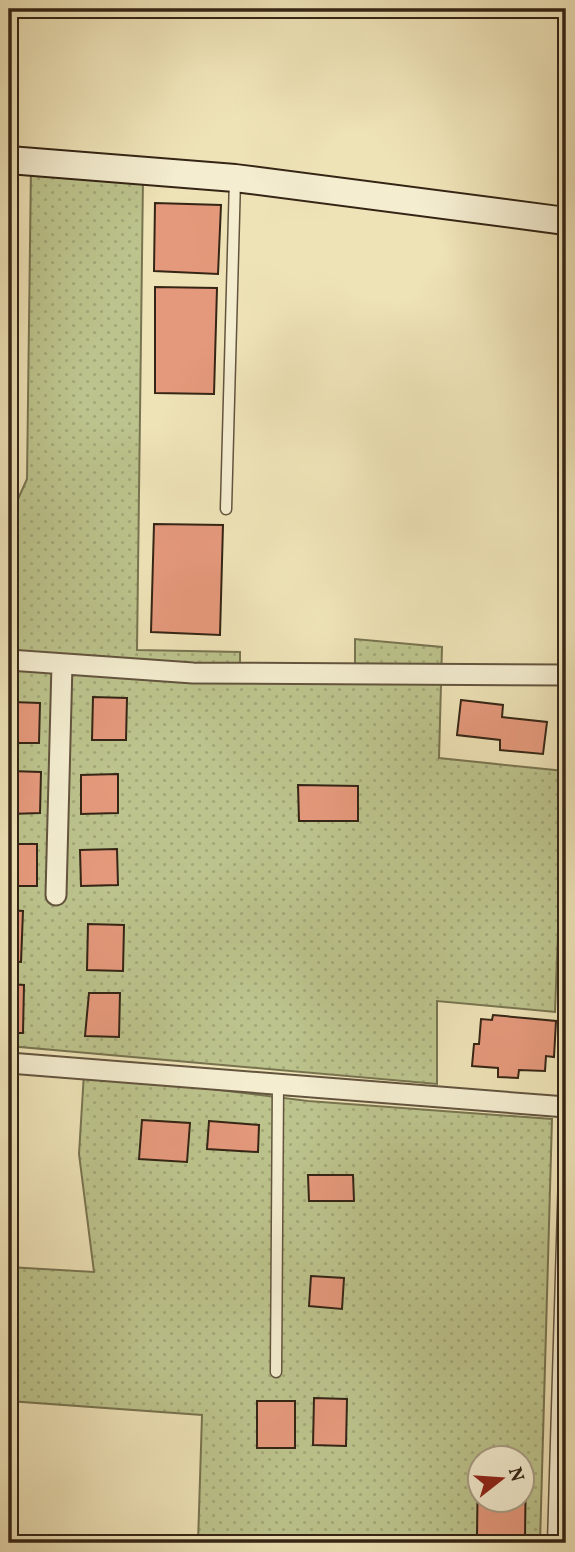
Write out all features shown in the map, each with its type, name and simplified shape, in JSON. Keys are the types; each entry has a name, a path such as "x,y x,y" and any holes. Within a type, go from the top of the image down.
{"street":[{"path":"9,160 235,178 566,220"},
{"path":"9,660 193,673 566,675"},
{"path":"56,895 62,664"},
{"path":"9,1063 566,1107"}],"lane":[{"path":"226,509 235,178"},
{"path":"276,1372 278,1084"},
{"path":"553,1543 566,1107"}],"green space":[{"path":"31,166 143,179 137,650 240,652 240,667 355,668 355,639 442,647 439,758 564,771 555,1012 437,1001 437,1084 9,1046 9,506 18,499 27,479"},
{"path":"9,172 10,193 16,200 13,427 9,433"},
{"path":"84,1073 308,1101 552,1119 540,1543 198,1543 202,1415 9,1401 9,1267 94,1272 79,1154"}],"building":[{"path":"155,203 221,205 218,274 154,271"},
{"path":"155,287 217,288 214,394 155,393"},
{"path":"154,524 223,525 220,635 151,632"},
{"path":"93,697 127,698 126,740 92,740"},
{"path":"461,700 503,705 502,717 547,722 543,754 500,750 500,740 457,735"},
{"path":"12,702 40,703 39,743 11,743"},
{"path":"10,771 41,772 40,813 10,814"},
{"path":"118,774 118,813 81,814 81,775"},
{"path":"298,785 358,786 358,821 299,821"},
{"path":"9,844 37,844 37,886 9,886"},
{"path":"117,849 118,885 81,886 80,850"},
{"path":"9,910 23,911 21,962 9,961"},
{"path":"88,924 124,925 123,971 87,970"},
{"path":"9,984 24,985 23,1033 9,1033"},
{"path":"89,993 120,993 119,1037 85,1036"},
{"path":"493,1015 556,1021 554,1057 546,1056 545,1071 519,1070 518,1078 498,1077 498,1068 472,1066 474,1044 479,1044 481,1019 492,1020"},
{"path":"142,1120 190,1123 187,1162 139,1159"},
{"path":"209,1121 259,1125 258,1152 207,1149"},
{"path":"308,1175 353,1175 354,1201 309,1201"},
{"path":"311,1276 344,1278 342,1309 309,1306"},
{"path":"314,1398 347,1399 346,1446 313,1445"},
{"path":"257,1401 295,1401 295,1448 257,1448"},
{"path":"566,1457 564,1517 564,1494 558,1494 558,1469 565,1469"},
{"path":"477,1514 525,1514 525,1537 477,1536"}]}
